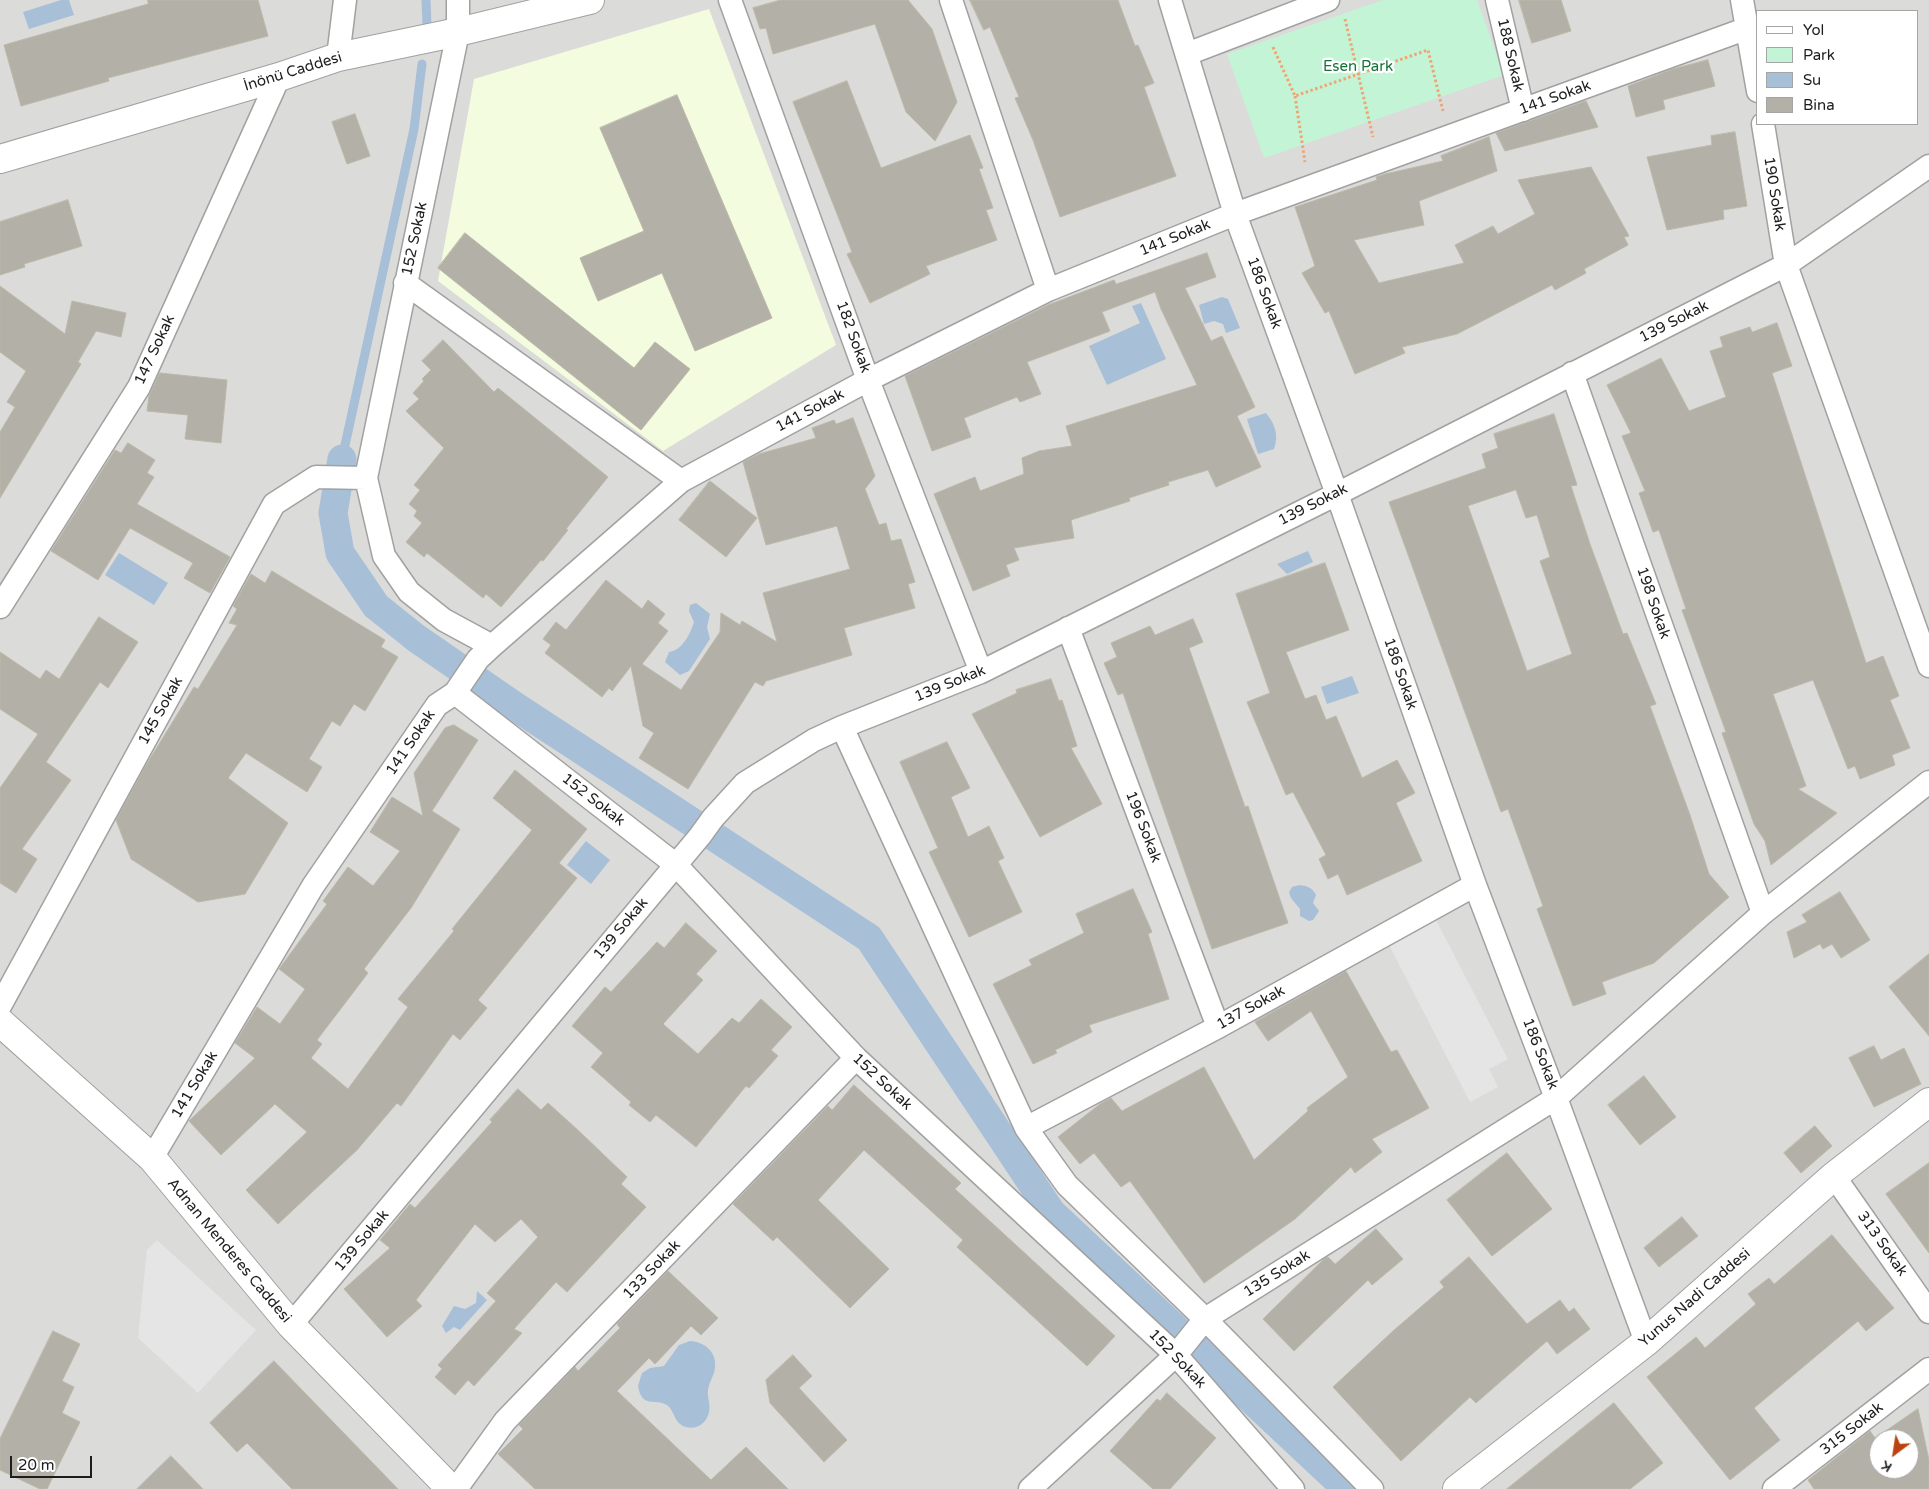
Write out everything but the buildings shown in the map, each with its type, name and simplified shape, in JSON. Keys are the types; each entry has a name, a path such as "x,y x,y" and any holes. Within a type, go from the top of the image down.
{"street":[{"path":"338,57 345,0"},
{"name":"152 Sokak","path":"359,478 405,283 458,32 458,0"},
{"name":"İnönü Caddesi","path":"0,159 279,77 338,57 458,32 590,0"},
{"name":"182 Sokak","path":"730,0 868,380 981,672"},
{"path":"950,0 1048,290"},
{"name":"186 Sokak","path":"1170,0 1235,214 1337,494 1475,885 1646,1342"},
{"path":"1187,54 1328,0"},
{"name":"188 Sokak","path":"1497,0 1523,110"},
{"path":"1742,0 1756,78"},
{"name":"141 Sokak","path":"152,1158 313,886 438,705 460,686 485,652 681,481 868,380 1048,290 1235,214 1748,28"},
{"name":"147 Sokak","path":"0,607 140,387 279,77"},
{"name":"190 Sokak","path":"1763,125 1786,265 1929,666"},
{"name":"139 Sokak","path":"292,1325 713,818 745,783 814,740 981,672 1337,494 1786,265 1929,166"},
{"path":"405,283 681,481"},
{"name":"198 Sokak","path":"1572,374 1733,833 1763,913"},
{"name":"145 Sokak","path":"0,1006 274,504 316,477 359,478"},
{"path":"359,478 384,556 409,592 485,652"},
{"name":"196 Sokak","path":"1068,628 1218,1027"},
{"name":"152 Sokak","path":"460,686 675,864 856,1058 1179,1352 1293,1489"},
{"path":"842,727 1026,1128 1067,1185 1201,1325 1372,1489"},
{"name":"135 Sokak","path":"1030,1489 1179,1352 1201,1325 1556,1098 1763,913 1929,782"},
{"name":"137 Sokak","path":"1026,1128 1218,1027 1475,885"},
{"name":"Adnan Menderes Caddesi","path":"0,1022 152,1158 292,1325 451,1489"},
{"name":"133 Sokak","path":"456,1489 506,1422 856,1058"},
{"name":"Yunus Nadi Caddesi","path":"1457,1489 1646,1342 1834,1176 1929,1102"},
{"name":"313 Sokak","path":"1834,1176 1929,1312"},
{"name":"315 Sokak","path":"1774,1489 1929,1369"}],"path":[{"path":"1345,18 1379,162"},
{"path":"1263,25 1295,96 1304,159 1312,186"},
{"path":"1295,96 1428,50 1449,136"}],"shaded area":[{"path":"0,0 1929,0 1929,1489 0,1489"},
{"path":"709,9 836,345 663,451 438,281 474,79"},
{"path":"1436,920 1508,1059 1489,1069 1498,1087 1470,1102 1389,945"},
{"path":"157,1240 256,1330 198,1393 138,1338 147,1250"}],"green space":[{"name":"Esen Park","path":"1383,0 1477,0 1504,75 1264,158 1227,54"}],"water":[{"path":"61,0 69,0 74,15 29,29 23,12"},
{"path":"1222,297 1228,299 1240,328 1226,333 1223,324 1214,321 1204,324 1199,305"},
{"path":"1141,303 1166,359 1107,385 1089,346 1140,323 1132,306"},
{"path":"1266,413 1272,421 1276,439 1274,449 1258,454 1247,419"},
{"path":"1308,551 1313,562 1287,574 1277,564"},
{"path":"119,553 168,583 154,605 105,575"},
{"path":"696,603 710,614 707,627 710,639 689,671 680,675 665,662 669,652 682,645 688,636 694,622 689,611 690,605"},
{"path":"1352,676 1359,693 1327,704 1321,687"},
{"path":"586,841 610,860 591,884 567,865"},
{"path":"1299,885 1309,887 1316,895 1313,903 1319,911 1313,920 1309,921 1300,916 1300,909 1291,898 1289,892 1292,887"},
{"path":"477,1291 487,1300 460,1330 454,1327 446,1333 442,1326 454,1306 465,1309 476,1303"},
{"path":"690,1341 701,1343 709,1349 715,1362 708,1390 710,1407 708,1416 701,1425 690,1428 679,1423 667,1405 650,1402 643,1398 638,1386 642,1373 650,1368 664,1366 679,1345"}],"waterway":[{"path":"426,0 427,26"},
{"path":"342,459 414,129 422,64"},
{"path":"342,459 333,513 340,553 376,606 416,638 516,707 869,938 1051,1212 1347,1489"}]}
